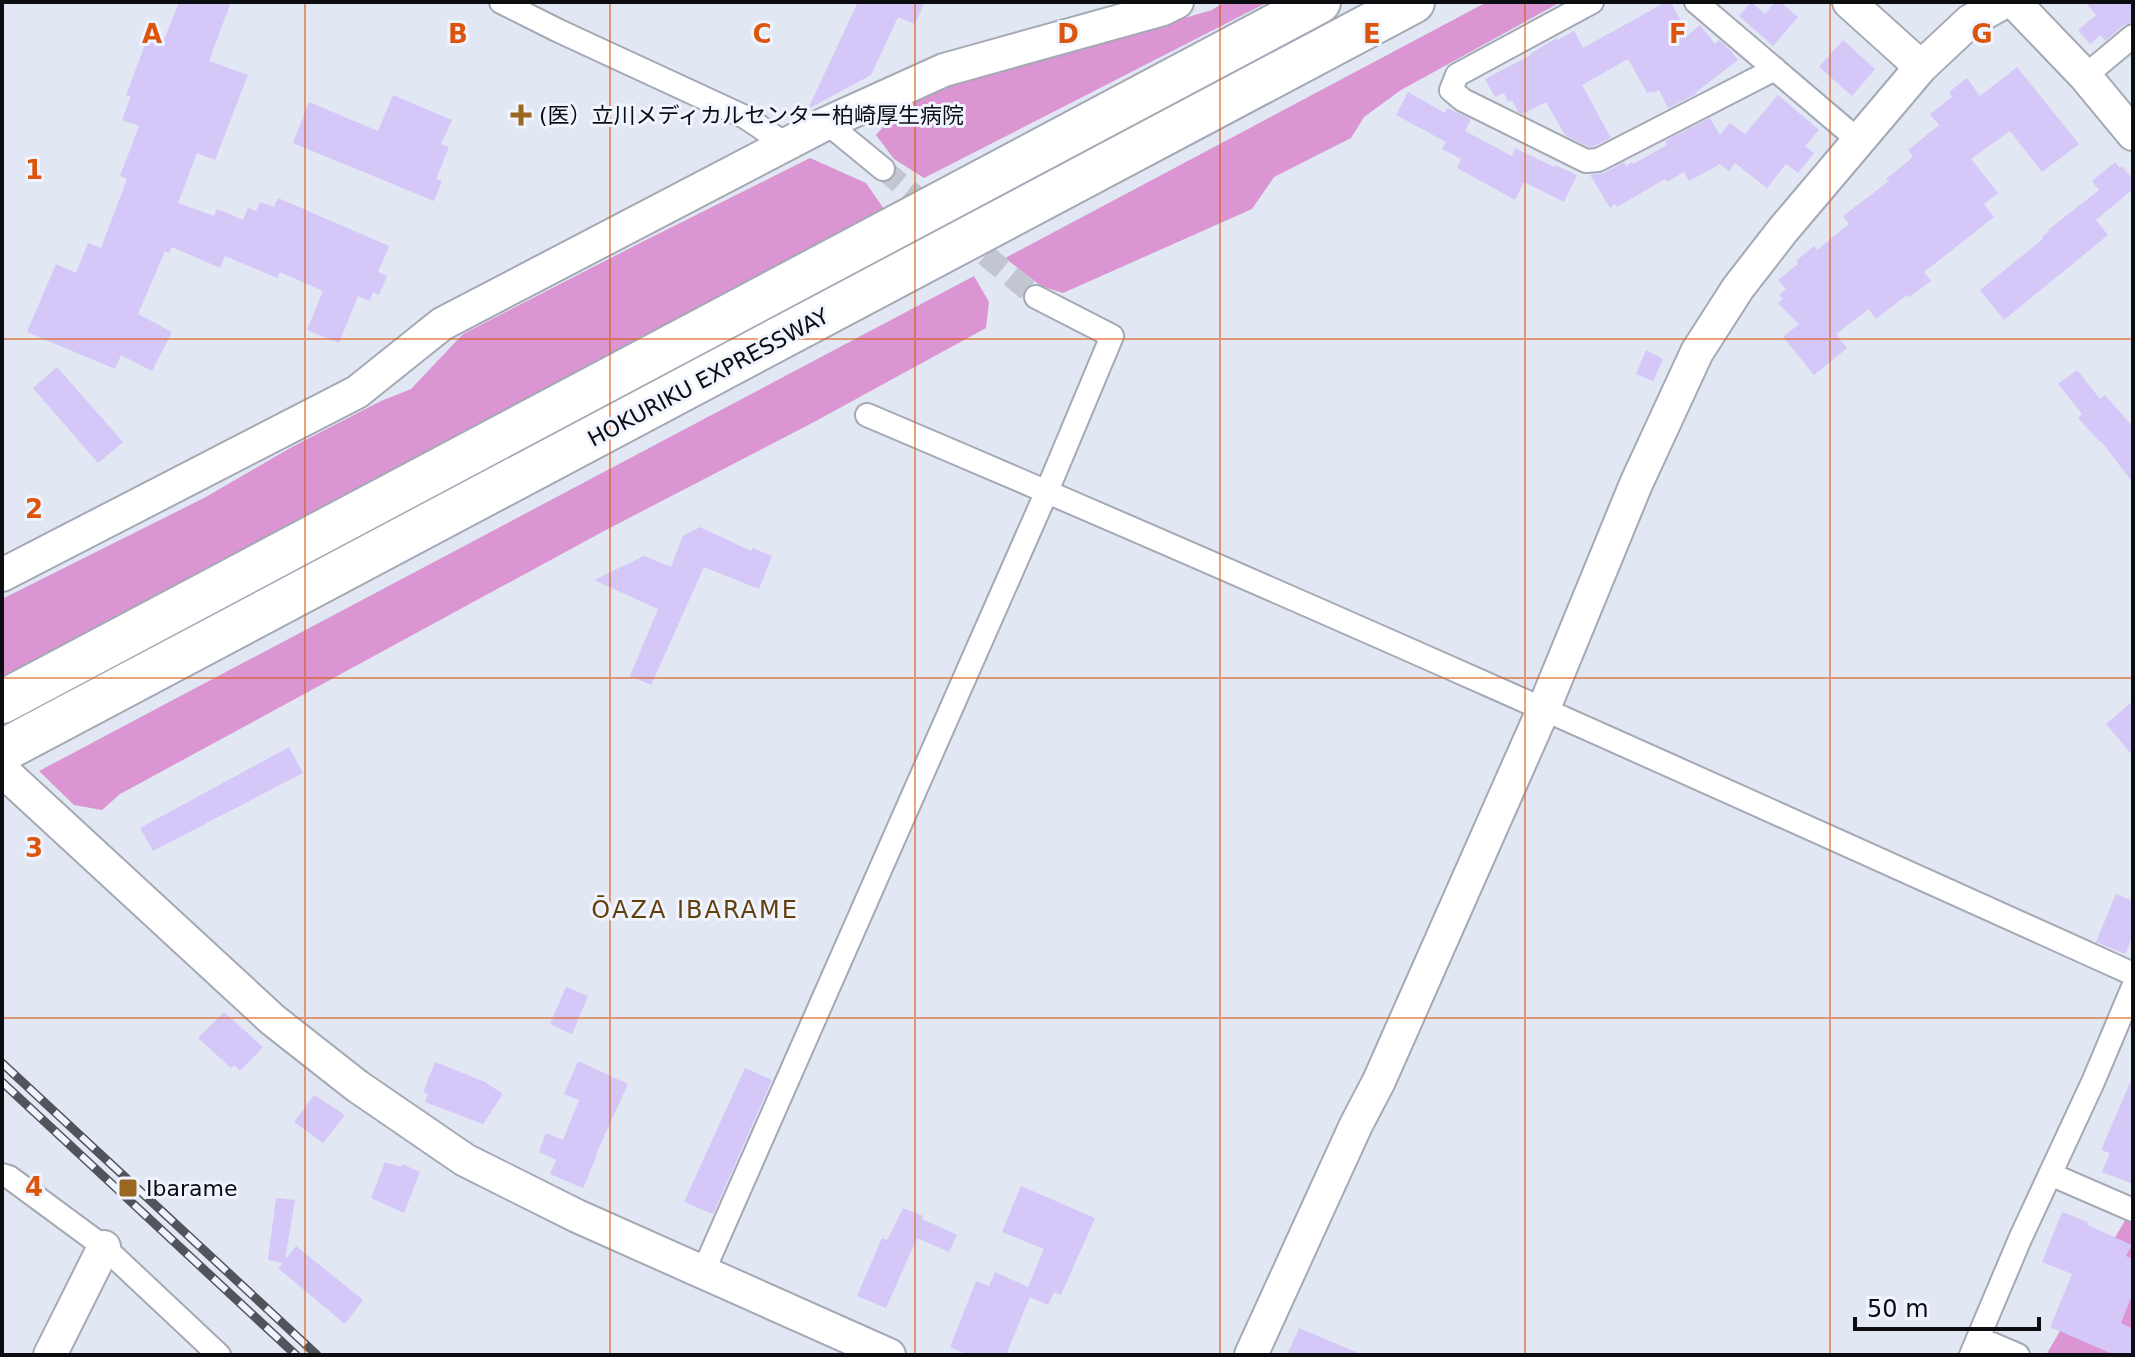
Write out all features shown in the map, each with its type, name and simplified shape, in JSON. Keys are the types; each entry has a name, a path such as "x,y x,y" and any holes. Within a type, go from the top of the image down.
{"highway":[{"name":"HOKURIKU EXPRESSWAY","path":"2,702 1319,2"},
{"name":"HOKURIKU EXPRESSWAY","path":"15,744 1413,2"}],"street":[{"path":"501,2 745,117 787,145"},
{"path":"2,575 357,392 442,324 827,123 944,70 1163,9 1177,2"},
{"path":"1592,2 1457,75 1451,90 1463,100 1586,161 1598,160 1775,69"},
{"path":"1696,2 1858,140"},
{"path":"1849,2 1921,67"},
{"path":"1251,1355 1379,1081 1544,708 1636,484 1697,352 1738,288 1921,67 1970,21 2004,2"},
{"path":"2014,2 2085,76 2133,134"},
{"path":"2085,76 2133,36"},
{"path":"827,123 883,169"},
{"path":"703,1272 1047,491 1112,336 1036,297"},
{"path":"867,415 1544,708 2133,974"},
{"path":"2,770 273,1020 357,1086 465,1160 577,1216 889,1355"},
{"path":"2018,1355 1974,1346 2050,1174 2127,1018 2133,987"},
{"path":"2050,1174 2133,1210"},
{"path":"2,1175 9,1177 104,1247 219,1355"},
{"path":"50,1355 104,1247"}],"shaded area":[{"path":"1225,2 1268,2 924,178 894,159 876,135 896,112 949,80 1147,29 1212,10"},
{"path":"1487,2 1561,2 1401,90 1364,117 1351,138 1274,177 1252,209 1063,293 1041,286 1005,258"},
{"path":"810,158 866,183 884,209 2,681 2,599 204,498 292,447 381,401 411,389 463,334"},
{"path":"974,276 989,302 986,328 120,794 102,810 74,805 39,771"},
{"path":"2133,1207 2133,1355 2046,1355"}],"building":[{"path":"179,2 231,2 209,61 248,75 215,160 197,153 178,203 214,216 217,209 243,220 248,208 256,211 260,202 274,207 278,198 389,246 378,272 387,276 379,295 373,292 370,301 358,296 339,343 307,330 323,291 280,272 277,278 225,256 220,268 172,247 169,253 165,251 138,314 172,332 152,371 121,355 115,369 27,332 56,264 76,273 88,243 101,248 127,179 120,176 139,126 122,120 131,96 126,95 150,32 165,38"},
{"path":"858,2 925,2 915,24 898,17 871,75 808,109"},
{"path":"1671,2 1688,35 1700,25 1715,44 1719,40 1738,60 1696,94 1668,108 1659,90 1647,93 1628,59 1582,85 1611,138 1594,146 1589,147 1565,135 1546,102 1522,114 1512,100 1508,102 1504,93 1495,97 1485,79 1574,31 1583,48"},
{"path":"1751,2 1765,14 1775,2 1780,2 1798,17 1773,46 1739,16"},
{"path":"2085,2 2133,2 2133,22 2124,25 2105,41 2101,35 2090,44 2078,30 2096,15"},
{"path":"1843,40 1875,69 1852,96 1819,67"},
{"path":"2017,67 2079,144 2042,172 2010,131 1971,159 1998,193 1984,204 1994,217 1924,272 1931,281 1876,319 1869,309 1836,334 1847,348 1814,375 1783,337 1799,324 1778,303 1783,299 1779,295 1786,289 1778,280 1814,246 1817,250 1849,224 1843,216 1889,181 1886,179 1913,157 1908,150 1939,125 1930,114 1952,97 1949,92 1967,78 1980,96"},
{"path":"1408,92 1445,113 1447,108 1471,119 1465,131 1512,156 1515,148 1577,175 1564,202 1524,182 1515,200 1457,168 1461,159 1442,149 1446,142 1396,115"},
{"path":"393,95 452,120 441,144 449,147 436,179 442,181 434,201 293,143 309,102 378,131"},
{"path":"1778,95 1819,130 1805,146 1814,153 1798,173 1786,164 1767,188 1735,163 1729,171 1720,164 1689,181 1684,172 1667,182 1665,179 1610,208 1590,175 1604,173 1624,162 1626,166 1633,164 1667,145 1665,141 1710,118 1720,135 1730,123 1745,134"},
{"path":"2115,162 2133,180 2133,189 2096,220 2108,235 2004,320 1980,290 2099,190 2092,181"},
{"path":"1646,350 1663,359 1653,381 1636,374"},
{"path":"57,367 123,442 98,463 33,388"},
{"path":"2077,370 2100,399 2105,395 2133,427 2133,483 2101,441 2078,418 2082,414 2058,384"},
{"path":"700,527 751,551 753,548 772,556 759,589 704,567 651,685 630,676 658,609 594,580 644,556 671,567 683,536"},
{"path":"2133,701 2133,756 2106,724"},
{"path":"289,747 303,773 153,851 140,828"},
{"path":"2116,894 2133,901 2133,936 2125,954 2096,942"},
{"path":"566,987 588,996 572,1034 550,1024"},
{"path":"224,1012 263,1047 240,1071 234,1065 231,1068 198,1038"},
{"path":"578,1061 628,1084 583,1188 550,1174 556,1160 539,1152 546,1133 563,1140 579,1100 564,1094"},
{"path":"435,1062 485,1082 503,1094 483,1124 425,1102 428,1094 423,1092"},
{"path":"745,1068 772,1080 713,1214 684,1202"},
{"path":"2133,1076 2133,1184 2102,1172 2110,1153 2101,1150"},
{"path":"314,1095 345,1115 323,1143 294,1122"},
{"path":"385,1162 401,1167 402,1164 420,1172 404,1213 371,1198"},
{"path":"1021,1186 1095,1218 1061,1295 1054,1292 1048,1305 1030,1297 1006,1355 968,1355 950,1347 976,1281 989,1286 995,1272 1028,1287 1044,1249 1002,1232"},
{"path":"276,1198 295,1200 285,1260 296,1246 363,1300 345,1324 278,1268 283,1263 268,1260"},
{"path":"903,1208 957,1235 949,1252 917,1238 886,1308 857,1296 882,1238 887,1240"},
{"path":"2062,1212 2132,1245 2126,1256 2133,1259 2133,1293 2121,1323 2133,1329 2133,1355 2115,1355 2050,1327 2072,1274 2042,1262"},
{"path":"1299,1328 1363,1355 1287,1355"}],"tunnel":[{"path":"883,169 934,212"},
{"path":"960,234 1036,297"}],"railway":[{"path":"2,1063 317,1355"},
{"path":"2,1082 296,1355"}],"place":[{"name":"(医）立川メディカルセンター柏崎厚生病院","path":"521,115"},
{"name":"Ibarame","path":"128,1188"}],"district":[{"name":"ŌAZA IBARAME","path":"695,910"}]}
